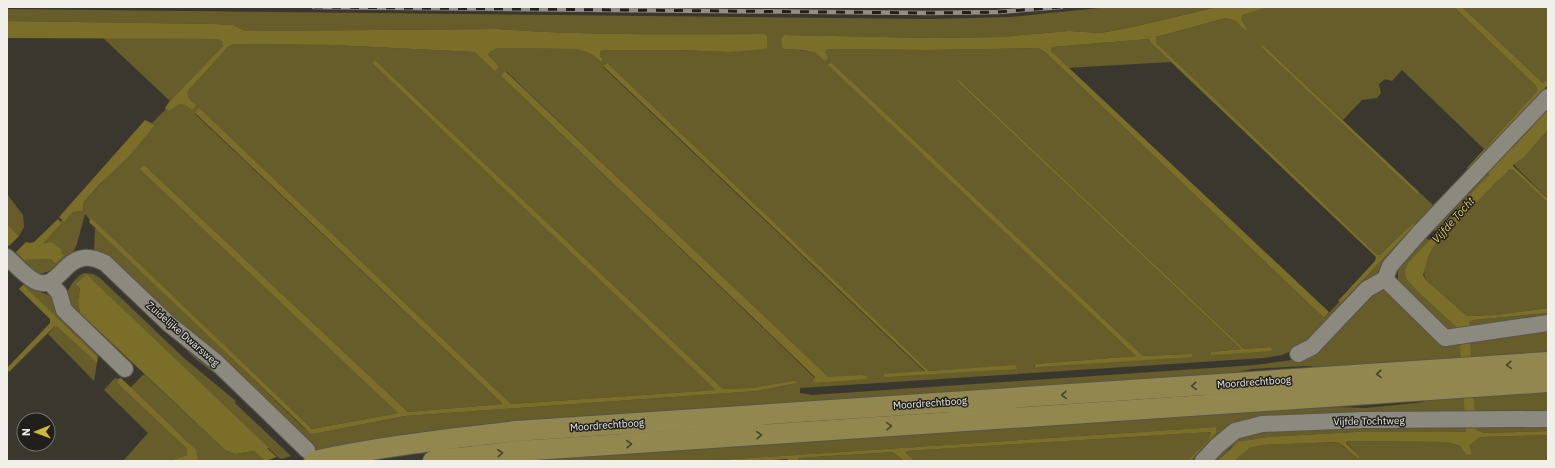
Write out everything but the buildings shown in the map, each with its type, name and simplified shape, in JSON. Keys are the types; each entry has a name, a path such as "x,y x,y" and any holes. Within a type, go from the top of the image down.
{"main road":[{"name":"Moordrechtboog","path":"311,456 336,456 442,439 516,431 1548,362"},
{"name":"Moordrechtboog","path":"433,461 519,451 1548,382"}],"street":[{"path":"1298,354 1312,347 1368,289 1385,279 1390,266 1419,233 1548,98"},
{"path":"7,257 24,274 36,282 50,283 59,293 64,310 125,369"},
{"name":"Zuidelijke Dwarsweg","path":"50,283 71,263 79,259 86,257 94,258 105,263 168,324 215,361 311,456"},
{"path":"1385,279 1445,338 1548,323"},
{"name":"Vijfde Tochtweg","path":"1203,461 1217,446 1235,431 1262,424 1363,420 1548,419"}],"shaded area":[{"path":"1109,7 1217,7 1101,33 1069,31 1000,37 933,38 784,35 781,38 782,46 785,49 825,52 828,49 927,50 1039,48 1045,52 1324,318 1339,302 1341,303 1415,225 1413,223 1380,255 1377,255 1160,48 1156,43 1156,37 1226,18 1236,21 1247,29 1241,19 1241,15 1269,7 1454,7 1536,86 1537,91 1484,149 1402,70 1392,81 1385,79 1379,84 1381,93 1377,98 1362,100 1343,120 1263,45 1261,45 1262,48 1417,194 1419,192 1433,205 1454,184 1458,188 1380,274 1311,343 1282,355 1264,358 800,388 800,393 812,395 1255,365 1299,359 1377,289 1387,291 1437,339 1548,328 1548,355 1344,368 1304,366 1252,369 1213,377 317,451 94,252 95,227 304,428 313,434 405,416 757,391 797,383 751,388 723,389 375,60 372,63 717,390 511,404 199,109 195,114 503,404 408,412 144,165 398,413 312,429 85,214 77,244 72,255 53,270 40,274 34,273 14,254 16,252 24,260 51,259 55,264 63,255 43,244 62,223 61,221 64,221 73,212 82,211 84,202 155,125 152,123 166,109 169,111 179,103 191,109 187,95 188,91 228,47 234,44 332,45 475,52 499,66 488,55 490,52 498,48 579,49 591,54 601,62 603,60 600,56 600,52 603,50 728,52 767,36 764,34 597,34 497,29 246,31 233,25 215,24 7,21 7,9 930,19 1010,17","holes":["831,62 1143,356 1192,354 1034,366 1035,364 1136,356 829,65","606,63 929,371 1018,367 925,372 603,67","506,71 828,378 861,375 837,381 815,383 815,378 501,76","957,78 1244,349 1270,347 1211,355 1211,352 1241,349 956,80"]},
{"path":"1462,7 1548,7 1548,79 1543,83"},
{"path":"103,38 218,39 223,42 223,46 170,101"},
{"path":"1149,39 1150,42 1171,62 1067,68 1051,51 1052,47"},
{"path":"1548,102 1548,114 1509,156 1514,160 1521,156 1548,128 1548,199 1509,160 1450,215 1436,233 1432,228"},
{"path":"1509,169 1512,169 1548,203 1548,308 1495,315 1467,316 1426,280 1424,275 1425,263 1439,236 1447,235"},
{"path":"7,194 23,215 24,227 19,236 7,224"},
{"path":"1423,237 1430,240 1406,279 1418,292 1459,328 1445,329 1402,288 1398,279 1398,267"},
{"path":"84,273 93,274 100,278 185,359 236,401 235,403 291,456 282,459 279,458 85,275 77,284 80,287 78,301 80,313 132,363 129,367 75,315 66,296 73,283"},
{"path":"105,273 231,386 197,360"},
{"path":"24,283 28,283 38,291 51,296 57,310 97,351 98,357 23,286"},
{"path":"1548,313 1548,319 1469,328 1469,322 1474,320"},
{"path":"55,326 58,326 97,363 94,381 48,334"},
{"path":"144,374 225,450 235,454 254,451 265,461 194,461 198,459 188,442 130,388"},
{"path":"115,378 118,379 117,383 187,449 187,455 169,461 123,461 148,433 104,390"},
{"path":"1548,390 1548,415 1262,420 1198,461 1190,461 1216,433 1216,427 704,461 496,461 1311,406 1365,408 1416,403 1446,397"},
{"path":"1548,424 1548,431 1484,433 1476,431 1476,428 1485,426"},
{"path":"1341,427 1467,428 1465,433 1356,432 1267,437 1250,440 1231,447 1217,461 1208,461 1228,442 1252,431"},
{"path":"1211,432 1208,440 1187,461 915,461 906,453 907,451"},
{"path":"1548,435 1548,461 1234,461 1250,448 1262,445 1339,442 1343,447 1360,457 1345,441 1447,442 1460,446 1468,455 1469,446 1480,437"},
{"path":"893,452 904,461 801,461 798,458"}],"water":[{"path":"1217,7 1269,7 1242,15 1241,19 1247,29 1245,30 1236,21 1226,18 1156,37 1156,43 1377,255 1380,255 1413,223 1415,225 1341,303 1338,301 1375,261 1376,257 1150,42 1149,39 1052,47 1051,51 1329,312 1324,318 1045,52 1039,48 927,50 828,49 825,52 828,58 825,61 815,52 785,49 782,47 781,38 784,35 933,38 1000,37 1069,31 1101,33"},
{"path":"1454,7 1462,7 1543,83 1548,79 1548,85 1468,169 1467,168 1537,91 1536,86"},
{"path":"7,21 215,24 233,25 246,31 497,29 597,34 764,34 767,36 767,47 764,49 728,52 603,50 600,52 600,56 603,60 601,62 591,54 578,49 498,48 490,52 488,55 499,66 495,71 475,52 332,45 234,44 228,47 188,91 188,97 196,105 192,110 185,105 179,104 169,111 165,108 169,102 223,46 223,42 218,39 7,38"},
{"path":"1261,45 1263,45 1419,192 1417,194 1262,48"},
{"path":"375,60 723,389 751,388 795,381 797,383 757,391 405,416 313,434 310,433 89,222 91,218 312,429 398,413 140,169 144,165 408,412 503,404 195,113 199,108 511,404 716,390 372,63"},
{"path":"831,62 1143,356 1192,354 1192,357 1035,367 1035,364 1136,356 828,65"},
{"path":"607,63 929,371 1016,365 1017,369 884,377 884,374 925,371 603,66"},
{"path":"505,71 828,377 861,375 866,376 866,379 815,383 813,381 815,377 501,76"},
{"path":"957,78 1244,349 1271,347 1272,351 1211,355 1211,352 1241,349 956,80"},
{"path":"1548,114 1548,128 1521,156 1514,160 1509,156"},
{"path":"145,120 155,125 130,155 84,202 82,211 73,212 64,222 59,217"},
{"path":"1507,158 1514,167 1548,199 1548,203 1512,169 1509,169 1447,235 1441,237 1433,247 1428,257 1423,275 1426,280 1467,316 1495,315 1548,308 1548,313 1474,320 1469,322 1469,328 1476,430 1484,433 1548,431 1548,435 1480,437 1469,446 1472,454 1467,455 1460,446 1447,442 1347,441 1346,443 1360,457 1359,459 1338,442 1262,445 1250,448 1234,461 1217,461 1238,442 1267,437 1356,432 1466,432 1459,329 1418,292 1406,279 1405,270 1408,263 1481,183"},
{"path":"58,219 62,223 43,244 52,242 62,250 61,253 64,255 55,264 51,259 24,260 16,252 26,242 34,242"},
{"path":"7,224 19,236 9,246 7,244"},
{"path":"86,274 277,457 265,461 254,451 235,454 225,450 80,313 78,301 80,288 76,284"},
{"path":"23,285 98,357 97,363 58,327 55,326 9,372 7,368 50,323 50,319 19,289"},
{"path":"121,378 196,450 198,460 169,461 187,455 187,449 117,383 118,379"},
{"path":"1216,427 1216,433 1190,461 1187,461 1208,440 1211,432 907,451 906,453 915,461 904,461 893,452 798,458 801,461 789,461 787,459 758,461 704,461"}],"waterway":[{"name":"Vijfde Tocht","path":"1496,173 1511,157 1519,152 1548,119"}],"railway":[{"path":"314,7 929,13 998,12 1061,7"}]}
